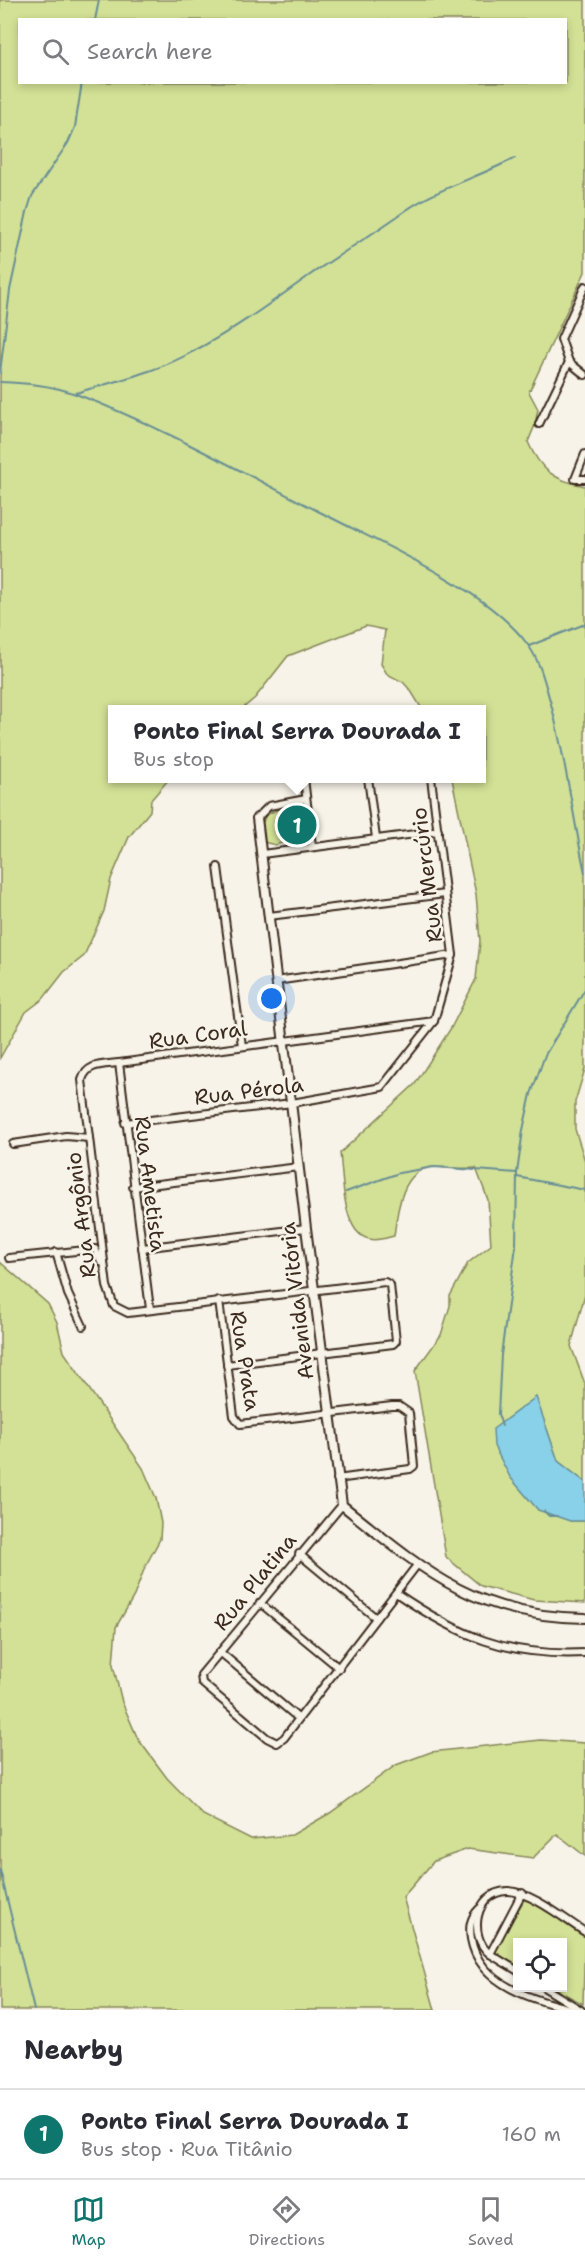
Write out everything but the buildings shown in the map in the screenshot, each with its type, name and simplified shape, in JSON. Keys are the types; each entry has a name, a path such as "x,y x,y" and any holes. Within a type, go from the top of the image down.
{"street":[{"path":"585,286 561,339 569,362 585,375"},
{"path":"539,424 569,362"},
{"path":"585,454 575,479 585,479"},
{"path":"304,783 312,846"},
{"path":"369,783 376,838"},
{"name":"Rua Mercúrio","path":"377,1089 434,1021 453,955 432,783"},
{"path":"257,818 269,806 306,799"},
{"name":"Avenida Vitória","path":"257,818 321,1352 342,1505"},
{"path":"262,854 438,831"},
{"path":"218,867 242,1046"},
{"path":"268,916 445,894"},
{"path":"276,981 453,955"},
{"name":"Rua Coral","path":"82,1080 89,1068 434,1021"},
{"name":"Rua Ametista","path":"119,1063 150,1309"},
{"name":"Rua Argônio","path":"82,1080 107,1286 114,1306 128,1313 385,1282 391,1288 396,1338 393,1344 321,1352"},
{"name":"Rua Pérola","path":"125,1123 292,1103 377,1089"},
{"path":"13,1144 66,1136 89,1138"},
{"path":"133,1187 299,1167"},
{"path":"142,1248 306,1228"},
{"path":"9,1258 97,1250 107,1286"},
{"path":"56,1252 68,1294 83,1326"},
{"name":"Rua Prata","path":"219,1301 234,1416 240,1424 329,1414"},
{"path":"227,1365 321,1352"},
{"path":"329,1414 399,1406 409,1413 411,1421 415,1463 410,1469 337,1479"},
{"path":"342,1505 417,1565 466,1594 522,1613 585,1618"},
{"name":"Rua Platina","path":"298,1718 278,1743 267,1738 202,1683 201,1675 299,1554 342,1505"},
{"path":"299,1554 376,1618"},
{"path":"220,1652 298,1718 417,1565"},
{"path":"396,1593 431,1617 480,1641 505,1648 540,1653 585,1653"},
{"path":"260,1603 339,1668"},
{"path":"575,2010 535,1999 513,1989 487,1972 474,1952 471,1920 492,1896 503,1891 522,1893 585,1932"},
{"path":"490,1954 522,1893"},
{"path":"480,1909 476,1932 482,1948 513,1968"},
{"path":"552,1992 581,2010"}],"green space":[{"path":"0,0 585,0 585,272 529,392 538,409 528,442 538,460 550,473 565,481 585,486 585,1069 575,1102 575,1129 585,1161 585,1294 571,1346 585,1384 585,1482 558,1461 536,1398 570,1521 585,1521 585,1603 534,1600 481,1586 446,1557 415,1371 441,1335 450,1306 450,1296 468,1263 491,1245 488,1200 476,1168 433,1167 414,1175 407,1184 399,1205 394,1236 380,1239 369,1239 358,1233 348,1213 343,1188 340,1153 415,1084 451,1028 476,979 480,941 476,894 453,783 486,783 486,705 420,705 403,682 387,674 381,664 385,630 366,626 288,656 255,698 247,705 108,705 108,783 166,783 151,800 150,811 129,837 111,879 104,911 84,956 64,972 43,999 26,1012 0,1058"},
{"path":"281,808 295,809 298,837 276,845 263,842 259,831 266,815"},
{"path":"0,1262 48,1304 57,1322 64,1352 143,1468 156,1498 161,1523 160,1539 145,1567 134,1596 116,1627 113,1665 122,1702 138,1739 167,1778 203,1815 251,1839 292,1835 330,1813 396,1765 431,1752 541,1740 585,1743 585,1856 557,1834 533,1858 468,1849 434,1861 403,1897 435,2010 0,2010"},
{"path":"525,1898 585,1933 583,2004 561,1992 567,1992 567,1938 513,1938 513,1965 493,1953"}],"water":[{"path":"536,1397 558,1461 585,1482 585,1521 570,1521 538,1510 510,1477 494,1446 493,1429"}],"waterway":[{"path":"95,18 99,0"},
{"path":"0,373 10,290 27,212 32,196 68,143 75,127 82,84"},
{"path":"76,393 150,371 179,359 223,334 418,203 515,158"},
{"path":"0,382 57,388 107,406 137,420 430,568 486,604 510,624 528,645 545,681 561,746 585,873"},
{"path":"529,646 585,624"},
{"path":"502,1426 498,1414 501,1355 516,1246 517,1173 523,1130 531,1094 545,1055 585,989"},
{"path":"346,1192 399,1173 434,1167 517,1173"},
{"path":"517,1177 585,1190"},
{"path":"544,1511 549,1516 557,1516"},
{"path":"0,1870 34,2010"}],"place":[{"name":"Ponto Final Serra Dourada I","path":"297,825"}]}
